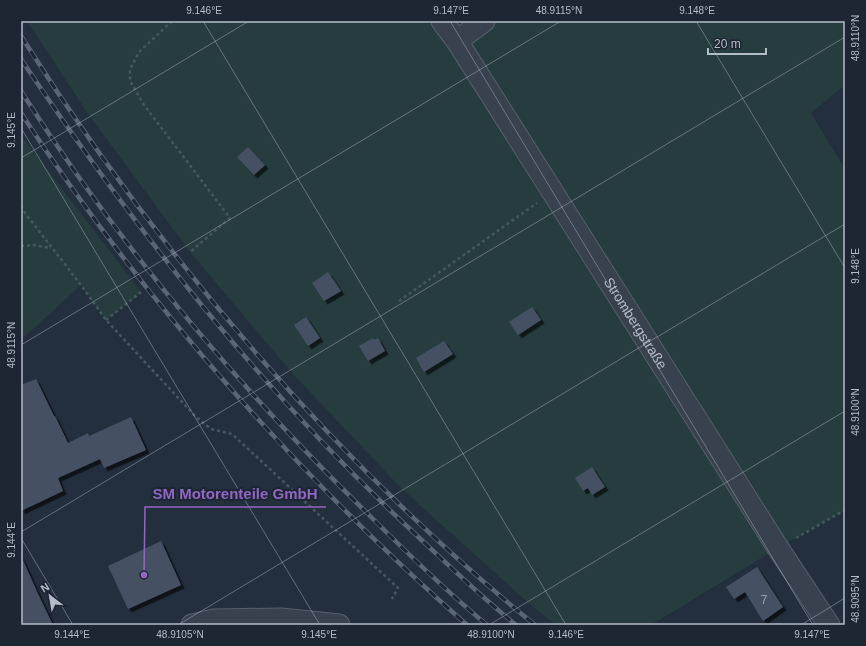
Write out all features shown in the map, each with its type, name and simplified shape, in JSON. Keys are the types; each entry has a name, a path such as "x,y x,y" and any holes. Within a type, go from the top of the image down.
{"street":[{"name":"Strombergstraße","path":"442,21 457,40 778,548 829,625"},
{"path":"457,40 484,21"},
{"path":"192,625 214,620 281,619 339,625"}],"path":[{"path":"172,21 139,52 130,69 130,81 144,105 230,218 190,252"},
{"path":"399,301 552,192"},
{"path":"21,206 81,284 106,320 195,416 211,429 232,434 398,588 392,599"},
{"path":"21,246 33,245 52,248"},
{"path":"106,320 141,292"},
{"path":"778,548 845,510"}],"green space":[{"path":"27,21 442,21 457,40 484,21 845,21 845,85 811,113 845,169 845,510 778,548 651,625 556,625 532,606 402,489 293,374 190,252 86,111"},
{"path":"21,135 141,292 106,320 81,285 21,340"}],"building":[{"path":"248,147 265,165 254,175 237,157"},
{"path":"328,272 341,291 324,301 312,283"},
{"path":"532,307 541,320 518,335 509,322"},
{"path":"306,317 320,338 308,346 294,325"},
{"path":"373,338 374,340 378,338 385,351 368,361 359,346"},
{"path":"444,341 453,354 424,372 416,358"},
{"path":"36,379 68,443 88,433 89,436 131,417 146,450 104,468 100,459 58,478 63,491 21,511 21,385"},
{"path":"592,467 605,487 592,495 588,488 583,491 575,478"},
{"path":"161,541 181,585 128,609 108,566"},
{"path":"21,556 39,596 53,625 21,625"},
{"path":"757,567 783,607 763,621 745,592 734,599 726,587"}],"railway":[{"path":"21,36 75,118 132,198 191,276 254,351 320,424 389,494 461,561 535,625"},
{"path":"21,59 109,185 155,246 252,365 303,422 356,477 463,579 516,625"},
{"path":"21,91 98,204 139,259 226,364 319,465 426,570 487,625"},
{"path":"21,113 119,252 172,319 227,384 343,509 404,568 467,625"}],"place":[{"name":"SM Motorenteile GmbH","path":"144,575"}]}
